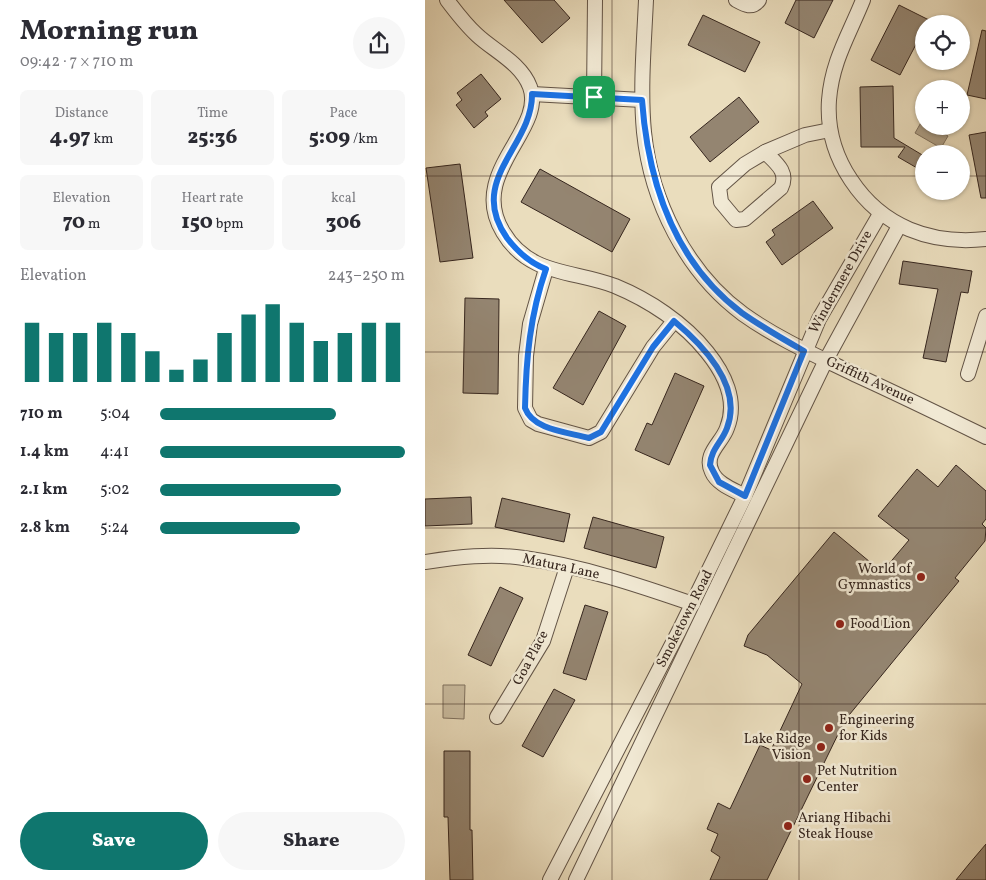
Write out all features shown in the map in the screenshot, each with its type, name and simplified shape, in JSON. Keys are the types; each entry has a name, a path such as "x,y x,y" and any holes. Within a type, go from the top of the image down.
{"street":[{"path":"447,0 476,34 519,70 527,81 532,94 529,117 499,173 494,201 497,218 511,243 526,258 546,269 591,278 641,299 693,336 707,352 729,390 731,416 727,429 713,449 710,465 719,482 745,496"},
{"path":"594,97 595,0"},
{"name":"Griffith Avenue","path":"646,0 642,100 645,134 659,198 673,229 687,253 708,281 741,312 804,351 986,437"},
{"path":"736,0 747,6 753,5 759,0"},
{"path":"863,0 846,35 835,67 829,100 830,130 843,168 860,194 880,214 899,226 915,233 948,240 986,239"},
{"path":"532,94 642,100"},
{"path":"765,152 783,170 784,181 781,188 745,219 736,220 721,202 719,187 745,164 765,152 805,135 830,130"},
{"name":"Windermere Drive","path":"804,351 830,299 880,214"},
{"name":"Windermere Drive","path":"826,360 899,226"},
{"path":"546,269 530,324 526,356 525,408 531,420 538,424 589,438 596,436 601,432 653,347 674,321"},
{"path":"968,374 986,316"},
{"name":"Smoketown Road","path":"550,880 693,604 745,496 804,351"},
{"name":"Smoketown Road","path":"575,880 826,360"},
{"name":"Matura Lane","path":"425,562 491,556 524,558 641,586 693,604"},
{"name":"Goa Place","path":"497,717 543,641 567,567"}],"shaded area":[{"path":"918,135 948,136 943,145 936,145"},
{"path":"443,685 465,685 464,719 443,718"}],"building":[{"path":"504,0 554,0 570,18 542,43"},
{"path":"796,0 833,0 814,38 785,23"},
{"path":"899,5 919,15 915,15 915,46 900,75 871,60"},
{"path":"703,15 760,42 745,72 688,45"},
{"path":"982,30 986,31 986,99 970,96 970,82"},
{"path":"481,74 501,99 485,112 488,116 474,128 456,105 462,100 457,93"},
{"path":"893,86 894,138 915,151 915,167 898,157 905,147 861,147 860,87"},
{"path":"739,97 759,122 710,162 690,137"},
{"path":"986,132 986,198 981,198 970,135"},
{"path":"460,164 473,258 440,262 426,168"},
{"path":"540,169 630,219 612,252 521,202"},
{"path":"813,201 833,228 782,265 766,242 775,235 772,230"},
{"path":"903,261 972,271 968,293 961,292 946,362 923,358 938,289 899,284"},
{"path":"465,298 499,299 498,394 463,393"},
{"path":"599,311 626,326 583,405 553,388"},
{"path":"675,373 704,386 669,465 635,450 647,423 652,425"},
{"path":"956,465 986,491 986,519 982,524 986,528 985,541 955,578 959,581 845,720 767,880 710,880 720,857 711,851 718,834 707,829 718,803 730,809 760,745 771,750 802,684 767,655 744,646 748,635 834,532 882,572 909,540 878,516 917,469 938,487"},
{"path":"471,497 472,524 425,526 425,499"},
{"path":"502,498 570,514 564,542 495,527"},
{"path":"593,517 664,537 656,568 584,548"},
{"path":"500,587 523,598 491,666 468,655"},
{"path":"585,605 608,612 586,680 563,673"},
{"path":"554,689 575,700 543,757 522,746"},
{"path":"444,751 470,751 470,830 472,830 473,880 450,880 448,817 444,817"},
{"path":"986,844 986,880 956,880 969,864"}],"place":[{"name":"World of Gymnastics","path":"921,577"},
{"name":"Food Lion","path":"840,624"},
{"name":"Engineering for Kids","path":"829,728"},
{"name":"Lake Ridge Vision","path":"821,747"},
{"name":"Pet Nutrition Center","path":"807,779"},
{"name":"Ariang Hibachi Steak House","path":"788,826"}],"route":[{"path":"532,94 594,97 642,100 651,171 659,198 673,229 687,253 703,276 741,312 759,325 804,351 745,496 719,482 711,472 710,457 713,449 727,429 731,416 729,390 707,352 693,336 674,321 653,347 601,432 596,436 589,438 538,424 527,415 525,408 526,356 530,324 546,269 526,258 511,243 503,231 497,218 494,201 495,187 499,173 529,117 532,94"}]}
